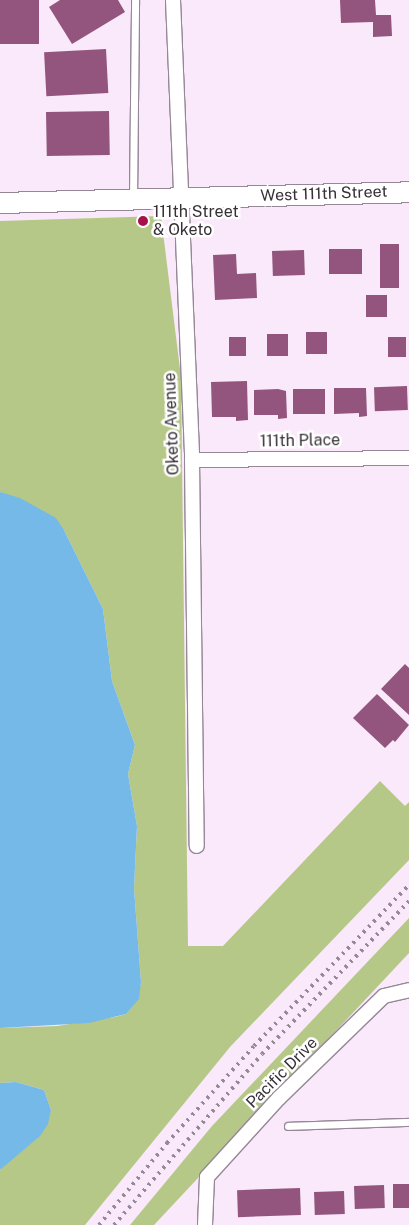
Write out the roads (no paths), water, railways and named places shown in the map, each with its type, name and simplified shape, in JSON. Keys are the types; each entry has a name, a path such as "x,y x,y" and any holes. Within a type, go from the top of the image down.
{"main road":[{"name":"West 111th Street","path":"0,203 409,192"}],"street":[{"name":"Oketo Avenue","path":"173,0 179,198 192,460 197,846"},
{"name":"111th Place","path":"192,460 409,458"},
{"name":"Pacific Drive","path":"205,1225 207,1177 279,1098 384,996 409,990"}],"lane":[{"path":"133,199 134,0"},
{"path":"288,1126 409,1122"}],"water":[{"path":"0,492 20,498 56,518 64,530 103,609 112,681 135,745 128,774 137,826 134,888 141,982 139,999 126,1014 89,1023 0,1028"},
{"path":"16,1082 44,1090 51,1110 48,1124 40,1136 0,1170 0,1083"}],"railway":[{"path":"99,1225 167,1143 254,1046 409,885"},
{"path":"114,1225 262,1054 409,901"}],"place":[{"name":"111th Street & Oketo","path":"143,221"}]}
